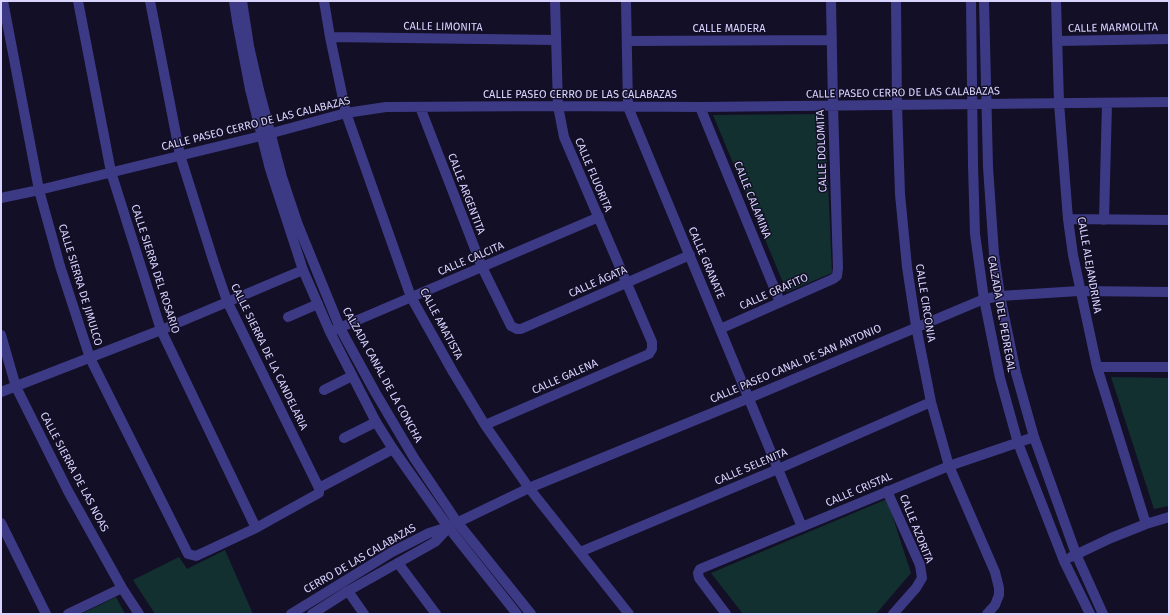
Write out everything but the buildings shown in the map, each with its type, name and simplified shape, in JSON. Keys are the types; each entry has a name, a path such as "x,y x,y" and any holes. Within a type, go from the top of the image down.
{"street":[{"name":"CALLE SIERRA DE JIMULCO","path":"3,1 39,190 60,266 90,358 188,554 191,556 196,556 256,528"},
{"name":"CALLE SIERRA DEL ROSARIO","path":"78,1 110,172 161,330 256,528"},
{"name":"CALLE SIERRA DE LA CANDELARIA","path":"150,1 180,155 198,217 227,301 319,488"},
{"name":"CALZADA CANAL DE LA CONCHA","path":"234,1 242,53 265,134 282,177 298,225 340,328 375,392 453,524 517,614"},
{"name":"CALZADA CANAL DE LA CONCHA","path":"242,1 265,134 280,204 303,270 330,332 376,422 393,449 453,524 531,614"},
{"name":"CALLE AMATISTA","path":"324,1 346,112 412,297 453,372 485,425 529,488 629,614"},
{"name":"CALLE FLUORITA","path":"555,1 558,106 564,137 652,342 652,348"},
{"name":"CALLE GRANATE","path":"626,1 628,107 802,527"},
{"name":"CALLE DOLOMITA","path":"831,1 837,276"},
{"name":"CALLE CIRCONIA","path":"896,1 896,105 900,194 907,267 916,326 931,402 949,466 995,572 999,588 999,595 995,605 987,614"},
{"name":"CALZADA DEL PEDREGAL","path":"971,1 975,234 984,299 1000,378 1018,443 1064,561 1090,614"},
{"name":"CALZADA DEL PEDREGAL","path":"984,1 988,167 994,254 1000,296 1016,373 1034,437 1076,554 1103,614"},
{"name":"CALLE ALEJANDRINA","path":"1056,1 1059,103 1068,219 1073,255 1097,367 1146,524"},
{"name":"CALLE LIMONITA","path":"330,37 556,40"},
{"name":"CALLE MARMOLITA","path":"1057,41 1169,39"},
{"name":"CALLE MADERA","path":"627,41 832,40"},
{"name":"CALLE PASEO CERRO DE LAS CALABAZAS","path":"1,198 265,134 346,112 386,108 558,106 833,106 1169,102"},
{"path":"1104,220 1107,103"},
{"name":"CALLE ARGENTITA","path":"420,107 482,267 511,326 517,329"},
{"name":"CALLE CALAMINA","path":"700,107 780,302"},
{"name":"CALLE CALCITA","path":"330,332 599,218"},
{"path":"1068,219 1169,220"},
{"name":"CALLE ÁGATA","path":"517,329 522,329 690,255"},
{"path":"1,392 161,330 303,270"},
{"name":"CALLE GRAFITO","path":"720,329 834,279 837,276"},
{"name":"CALLE PASEO CANAL DE SAN ANTONIO","path":"453,524 529,488 749,398 916,326 984,299 1000,296 1080,291 1169,292"},
{"path":"288,317 318,304"},
{"name":"CALLE SIERRA DE LAS NOAS","path":"1,335 16,387 68,491 122,588 139,614"},
{"name":"CALLE GALENA","path":"485,425 649,354 652,348"},
{"path":"1097,367 1169,367"},
{"path":"324,390 352,376"},
{"name":"CALLE SELENITA","path":"580,552 778,469 931,402"},
{"path":"344,438 376,422"},
{"name":"CALLE CRISTAL","path":"726,614 699,578 698,573 700,569 949,466 1034,437"},
{"path":"256,528 319,493 319,488 393,449"},
{"name":"CALLE AZORITA","path":"887,491 920,565 922,578 916,588 893,614"},
{"path":"1064,561 1111,538 1146,524 1169,517"},
{"path":"1,523 46,614"},
{"name":"CERRO DE LAS CALABAZAS","path":"312,614 348,591 435,542 453,524"},
{"name":"CERRO DE LAS CALABAZAS","path":"291,614 392,552 428,533 453,524"},
{"path":"398,563 436,614"},
{"path":"68,614 122,588"},
{"path":"348,591 364,614"}],"green space":[{"path":"825,114 832,273 787,292 713,115"},
{"path":"1111,377 1169,378 1169,506 1154,509"},
{"path":"887,499 911,573 876,614 743,614 711,573"},
{"path":"225,550 253,614 155,614 133,580 179,557 187,569"},
{"path":"116,597 125,614 81,614"}]}
